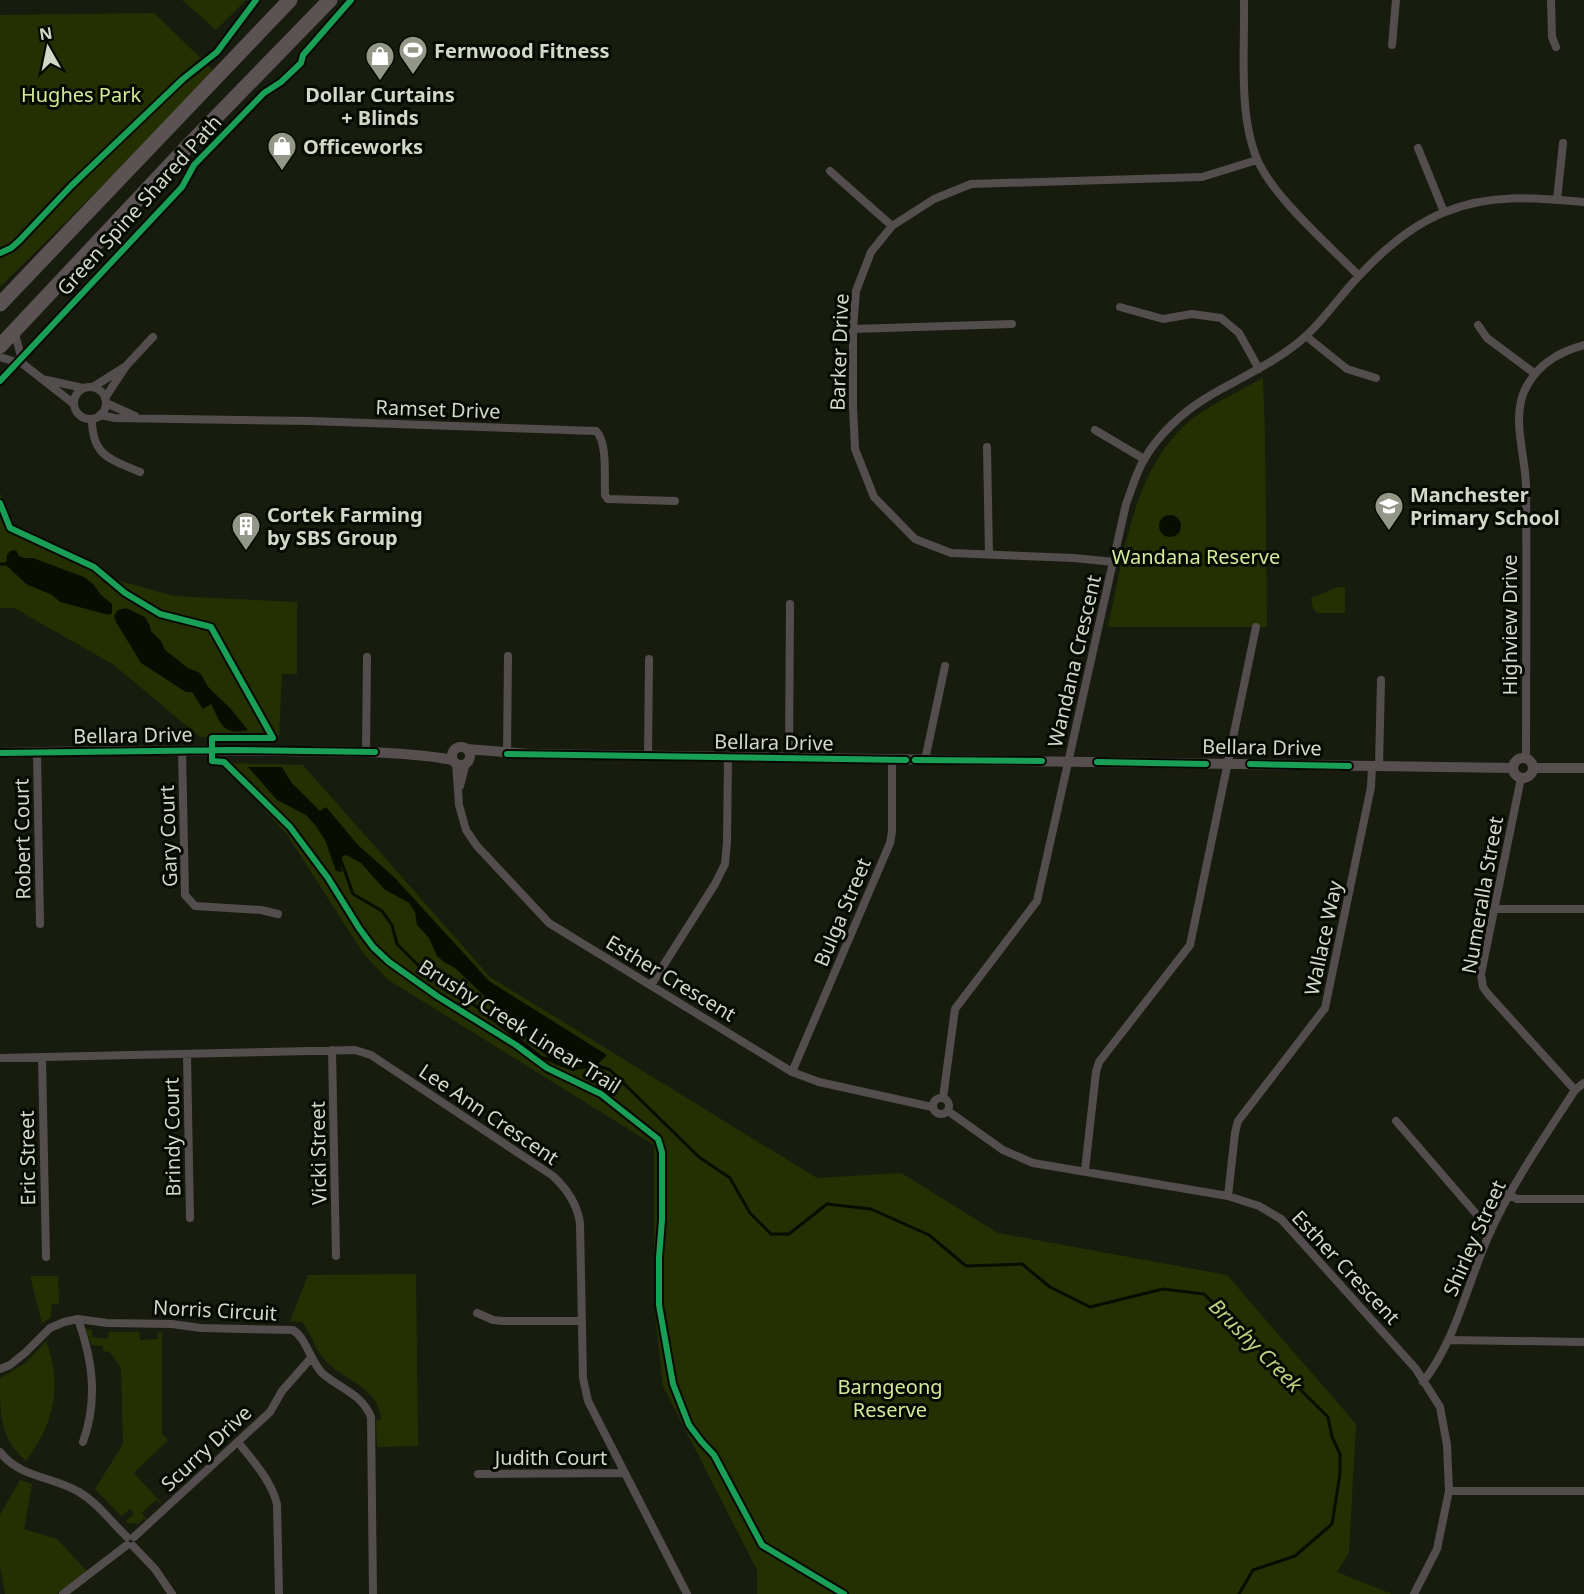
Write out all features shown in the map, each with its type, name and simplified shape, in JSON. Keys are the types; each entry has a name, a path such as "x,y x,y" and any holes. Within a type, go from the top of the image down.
{"highway":[{"path":"0,304 290,0"},
{"path":"0,346 187,147 330,0"}],"main road":[{"name":"Bellara Drive","path":"460,759 461,747 507,754 1513,768"},
{"name":"Bellara Drive","path":"0,753 231,750 366,752 460,759 507,754"},
{"path":"1526,758 1530,760 1534,768 1529,777 1521,778 1513,768 1517,760 1526,758"},
{"path":"1534,768 1584,768"}],"street":[{"path":"1244,0 1246,111 1249,136 1257,160 1271,183 1284,198 1359,276"},
{"path":"1392,45 1396,0"},
{"path":"1551,0 1552,37 1556,47"},
{"path":"1557,200 1563,143"},
{"path":"1418,148 1444,212"},
{"name":"Barker Drive","path":"1114,562 951,553 915,539 874,497 855,449 853,329 856,291 871,252 892,226 934,199 971,184 1202,177 1257,160"},
{"path":"830,171 892,226"},
{"name":"Wandana Crescent","path":"943,1098 955,1009 1037,901 1126,504 1144,459 1188,410 1205,398 1259,369 1306,336 1359,276 1405,235 1444,212 1477,201 1510,197 1584,202"},
{"path":"1120,308 1163,319 1192,314 1221,318 1239,333 1259,369"},
{"path":"853,329 1012,324"},
{"path":"1478,325 1487,338 1534,373"},
{"path":"14,330 23,364"},
{"path":"1306,336 1347,369 1376,378"},
{"path":"140,472 108,459 96,445 92,434 96,417 126,366 153,337"},
{"name":"Highview Drive","path":"1526,758 1526,481 1519,421 1523,396 1534,373 1568,349 1584,345"},
{"path":"0,357 23,364 74,404"},
{"path":"39,378 83,388 93,387 126,366"},
{"path":"93,387 100,391 106,400"},
{"path":"83,388 76,394 75,409 82,417 96,417"},
{"name":"Ramset Drive","path":"106,400 140,418"},
{"name":"Ramset Drive","path":"96,417 311,421 596,431 600,434 603,446 605,495 608,499 675,501"},
{"path":"1095,430 1144,459"},
{"path":"987,447 989,555"},
{"path":"789,758 790,604"},
{"path":"1085,1170 1096,1072 1100,1062 1190,945 1256,627"},
{"path":"507,754 508,656"},
{"path":"366,752 367,657"},
{"path":"648,756 649,659"},
{"path":"925,760 945,666"},
{"name":"Wallace Way","path":"1228,1196 1238,1121 1324,1008 1376,766 1381,680"},
{"name":"Gary Court","path":"182,750 185,895 195,906 261,910 278,914"},
{"name":"Robert Court","path":"37,753 40,924"},
{"path":"651,986 715,884 725,864 728,758"},
{"name":"Esther Crescent","path":"460,759 459,792 462,821 471,839 549,923 792,1072 819,1082 932,1107"},
{"name":"Bulga Street","path":"792,1072 890,843 892,760"},
{"name":"Numeralla Street","path":"1521,778 1481,974 1483,987 1575,1090"},
{"path":"1494,909 1584,909"},
{"name":"Vicki Street","path":"332,1050 336,1256"},
{"name":"Lee Ann Crescent","path":"0,1058 356,1050 371,1055 553,1176 575,1203 579,1215 585,1390 594,1414 687,1594"},
{"name":"Brindy Court","path":"187,1055 190,1218"},
{"name":"Eric Street","path":"42,1058 46,1257"},
{"name":"Shirley Street","path":"1423,1382 1449,1340 1491,1231 1508,1194 1575,1090 1584,1083"},
{"path":"943,1098 949,1104 948,1111 944,1114 938,1115 932,1107 935,1100 943,1098"},
{"name":"Esther Crescent","path":"948,1111 1003,1150 1033,1162 1228,1196 1259,1206 1281,1219 1416,1369 1440,1407 1447,1445 1449,1491 1437,1549 1413,1594"},
{"path":"1396,1121 1491,1231"},
{"path":"1508,1194 1517,1199 1584,1199"},
{"path":"477,1313 493,1320 503,1321 581,1321"},
{"path":"78,1319 89,1355 93,1386 91,1415 82,1442"},
{"name":"Norris Circuit","path":"0,1369 10,1365 26,1352 50,1328 78,1319 107,1323 172,1324 201,1328 293,1330 301,1338 312,1360 324,1374 364,1403 371,1417 374,1594"},
{"path":"1449,1340 1584,1342"},
{"name":"Scurry Drive","path":"63,1594 130,1541 270,1412 293,1377 312,1360"},
{"path":"235,1444 266,1477 277,1504 279,1594"},
{"path":"0,1452 19,1470 69,1486 89,1498 155,1569 172,1594"},
{"name":"Judith Court","path":"478,1474 624,1473"},
{"path":"1449,1491 1584,1491"}],"green space":[{"path":"182,0 246,0 216,30"},
{"name":"Hughes Park","path":"154,13 216,73 0,287 0,15"},
{"name":"Wandana Reserve","path":"1263,378 1267,627 1108,627 1134,515 1143,488 1156,462 1172,439 1192,419"},
{"path":"0,493 13,526 84,558 113,579 174,596 297,602 297,674 282,674 279,737 200,737 114,665 14,608 0,608"},
{"path":"1338,587 1345,587 1345,613 1317,613 1313,608 1311,598"},
{"name":"Barngeong Reserve","path":"223,763 303,765 490,977 817,1178 901,1173 998,1233 1227,1275 1356,1424 1349,1552 1337,1572 1392,1594 757,1594 757,1570 663,1386 654,1304 654,1145 387,979 363,953 288,836"},
{"path":"416,1274 418,1446 377,1447 376,1420 381,1420 379,1408 374,1399 367,1391 340,1373 323,1358 302,1322 290,1321 308,1275"},
{"path":"30,1276 58,1276 59,1304 52,1304 51,1317 42,1323"},
{"path":"86,1329 92,1330 92,1337 108,1339 109,1332 139,1332 140,1340 158,1339 158,1332 162,1332 162,1434 168,1440 134,1473 163,1505 156,1500 142,1513 147,1520 143,1519 138,1524 126,1521 134,1514 130,1509 121,1516 95,1489 123,1444 121,1368 110,1352 103,1351 103,1346 91,1345"},
{"path":"46,1341 54,1374 53,1404 43,1433 26,1461 11,1444 3,1425 0,1378 26,1363"},
{"path":"20,1480 32,1484 24,1529 57,1539 87,1571 57,1594 5,1594 0,1567 0,1515"}],"shaded area":[{"path":"1166,515 1174,515 1181,522 1181,530 1174,537 1166,537 1159,530 1159,522"},
{"path":"16,550 19,556 24,558 33,558 84,577 112,604 112,613 109,615 60,602 52,595 26,584 6,565 7,555 10,551"},
{"path":"126,608 145,617 151,631 161,641 165,650 188,668 200,673 209,688 248,730 228,729 220,722 211,704 203,709 192,692 186,692 141,663 114,616 118,610"},
{"path":"248,767 282,767 291,782 320,811 326,807 359,846 394,877 489,981 607,1055 596,1066 556,1065 455,968 437,956 429,938 417,925 415,912 409,903 384,889 361,863 346,855 340,858 342,872 336,871 325,840 316,826 306,815 277,800"}],"waterway":[{"name":"Brushy Creek","path":"0,564 10,564"},
{"name":"Brushy Creek","path":"339,855 353,894 382,911 392,925 397,944 419,966 432,972 541,1057 555,1062"},
{"name":"Brushy Creek","path":"561,1065 573,1069 590,1066"},
{"name":"Brushy Creek","path":"596,1065 610,1070 699,1157 730,1178 750,1213 771,1234 789,1234 827,1204 871,1209 929,1235 966,1266 1022,1264 1050,1287 1090,1307 1163,1289 1204,1294 1328,1417 1332,1437 1340,1454 1340,1474 1332,1524 1295,1556 1253,1570 1239,1594"}],"cycle path":[{"path":"0,253 19,241 71,186 183,79 217,52 256,0"},
{"name":"Green Spine Shared Path","path":"0,381 182,187 194,165 264,93 281,82 301,63 303,55 351,0"},
{"name":"Brushy Creek Linear Trail","path":"0,503 10,528 94,567 125,593 160,614 211,627 273,738 212,738 212,761 224,762 290,827 328,878 373,947 389,962 437,996 516,1045 547,1068 601,1094 658,1139 662,1152 659,1305 673,1384 689,1425 714,1455 762,1545 844,1594"},
{"path":"0,753 231,750 375,752"},
{"path":"507,754 906,760"},
{"path":"915,760 1042,761"},
{"path":"1097,762 1206,764"},
{"path":"1250,764 1349,766"}],"place":[{"name":"Fernwood Fitness","path":"413,76"},
{"name":"Dollar Curtains + Blinds","path":"380,82"},
{"name":"Officeworks","path":"282,172"},
{"name":"Manchester Primary School","path":"1389,532"},
{"name":"Cortek Farming by SBS Group","path":"246,552"}]}
